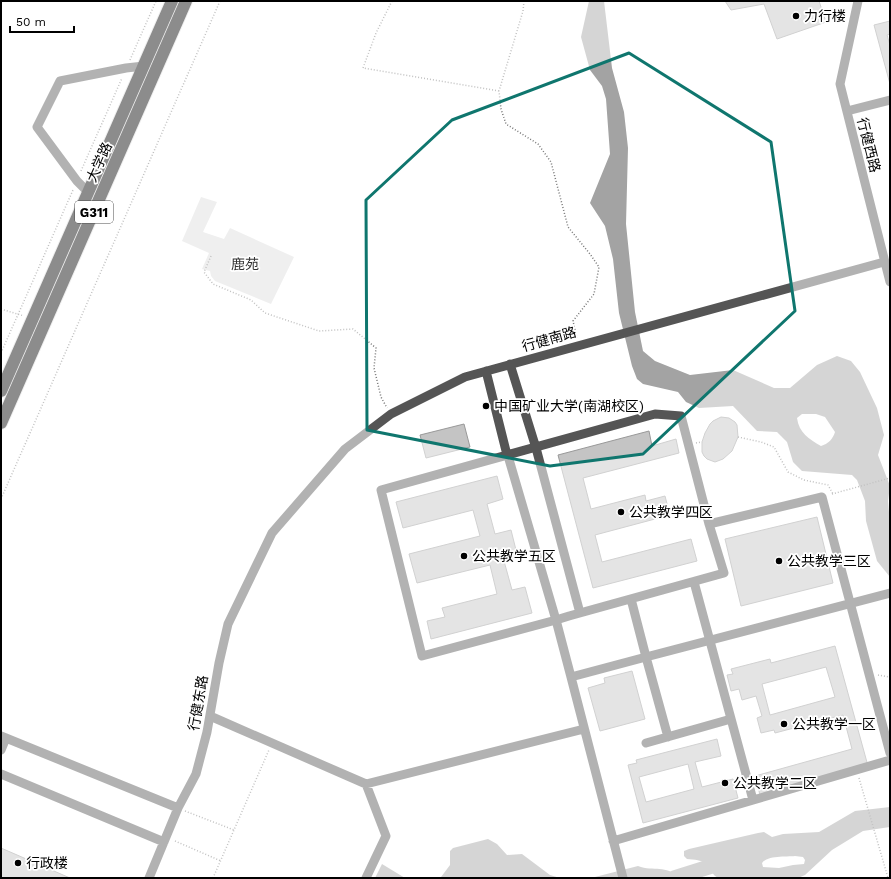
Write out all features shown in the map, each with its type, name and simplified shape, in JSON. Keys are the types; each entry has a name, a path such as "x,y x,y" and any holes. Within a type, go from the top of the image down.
{"highway":[{"name":"大学路","path":"1,391 172,1"},
{"name":"大学路","path":"1,422 186,1"}],"street":[{"name":"行健西路","path":"858,1 840,84 890,282"},
{"path":"88,192 77,181 37,128 60,81 144,66"},
{"path":"847,111 890,100"},
{"name":"行健南路","path":"272,533 345,449 391,414 465,377 884,262"},
{"path":"510,364 536,448 580,613"},
{"path":"486,371 508,456 556,620 623,878"},
{"path":"656,414 681,416 709,524 724,573 422,656 381,490 536,448 656,414"},
{"path":"709,524 822,497 890,753"},
{"name":"行健东路","path":"149,878 178,808 196,774 207,732 219,663 228,624 272,533"},
{"path":"694,582 753,800"},
{"path":"571,676 888,593"},
{"path":"631,599 668,737"},
{"path":"210,716 366,784 584,729"},
{"path":"646,743 731,719"},
{"path":"1,750 4,737 178,808"},
{"path":"614,841 890,760"},
{"path":"1,774 166,840"},
{"path":"366,784 386,836 366,878"}],"path":[{"path":"1,499 220,1"},
{"path":"392,1 376,33 363,68 499,90"},
{"path":"524,1 523,12 499,90 501,109 506,124 538,144 551,162 568,227 599,267 594,294 573,321 578,342"},
{"path":"212,256 204,272 213,284 251,300 265,313 319,331 353,329 376,348 374,368 381,397 391,414"},
{"path":"1,308 32,320"},
{"path":"738,437 761,442 774,447 788,472 804,480 828,485 833,494"},
{"path":"822,497 890,478"},
{"path":"868,673 890,677"},
{"path":"213,878 272,743"},
{"path":"857,770 888,878"},
{"path":"178,808 234,830"},
{"path":"166,840 221,861"}],"highlighted area":[{"path":"629,53 771,142 795,311 643,454 550,466 367,430 366,200 452,120"}],"green space":[{"name":"鹿苑","path":"201,197 217,202 203,232 224,239 230,228 294,257 271,304 215,281 211,276 210,271 202,269 209,253 182,241"}],"shaded area":[{"path":"589,1 604,1 612,68 624,112 628,148 626,224 635,312 643,351 655,361 690,375 733,370 774,388 790,388 817,365 837,356 851,361 860,372 877,408 884,435 878,455 890,486 888,501 890,523 890,577 877,561 866,521 865,501 857,480 852,475 802,471 793,462 787,442 777,432 757,431 733,406 699,408 686,402 678,392 643,384 637,379 632,366 619,313 613,259 605,226 590,203 610,154 606,99 602,86 590,70 581,37","holes":["802,414 816,414 825,417 835,432 830,441 821,446 802,432 797,418"]},
{"path":"890,807 890,827 863,831 832,850 805,875 798,878 718,878 703,862 687,859 684,856 684,851 689,849 758,833 764,832 772,837 783,834 819,832 855,811","holes":["777,857 803,857 805,860 804,864 779,868 763,867 762,863 765,860"]},
{"path":"488,839 497,844 507,855 522,854 550,875 560,878 438,878 441,877 450,865 450,851 453,848"},
{"path":"382,864 405,878 375,878"},
{"path":"638,866 669,871 679,878 591,878"}],"building":[{"name":"力行楼","path":"725,1 819,1 826,22 777,39 764,4 731,10"},
{"path":"890,21 890,34 887,35 890,45 890,84 874,25"},
{"path":"721,417 729,418 735,422 737,425 738,437 732,451 723,459 715,462 704,456 702,452 702,442 710,424"},
{"path":"464,424 470,447 426,458 420,435"},
{"name":"公共教学四区","path":"649,431 652,446 676,439 679,453 583,478 591,509 645,495 646,501 665,496 670,515 595,535 602,562 691,539 697,561 593,588 558,455"},
{"name":"公共教学五区","path":"497,476 503,499 487,504 495,534 511,530 518,558 504,561 512,590 525,587 532,613 431,639 427,621 445,617 442,608 497,594 490,565 417,583 409,554 480,536 473,510 403,528 396,502"},
{"name":"公共教学三区","path":"817,517 833,583 741,606 725,539"},
{"name":"公共教学一区","path":"835,646 868,766 760,795 755,776 852,749 843,715 775,733 774,730 761,733 757,718 762,716 756,696 742,700 739,689 731,691 727,675 733,674 731,669 770,659 771,663","holes":["826,667 835,697 770,715 762,684"]},
{"path":"632,671 645,719 600,731 588,688 605,683 604,678"},
{"name":"公共教学二区","path":"717,739 721,756 695,762 702,787 733,779 738,798 643,823 628,765 637,763 636,760","holes":["688,764 694,789 646,802 639,777"]},
{"name":"行政楼","path":"1,848 70,878 1,878"}],"waterway":[{"path":"674,878 728,861"}],"place":[{"name":"力行楼","path":"796,16"},
{"name":"中国矿业大学(南湖校区)","path":"486,406"},
{"name":"公共教学四区","path":"621,512"},
{"name":"公共教学五区","path":"464,556"},
{"name":"公共教学三区","path":"779,561"},
{"name":"公共教学一区","path":"784,724"},
{"name":"公共教学二区","path":"725,783"},
{"name":"行政楼","path":"18,863"}]}
